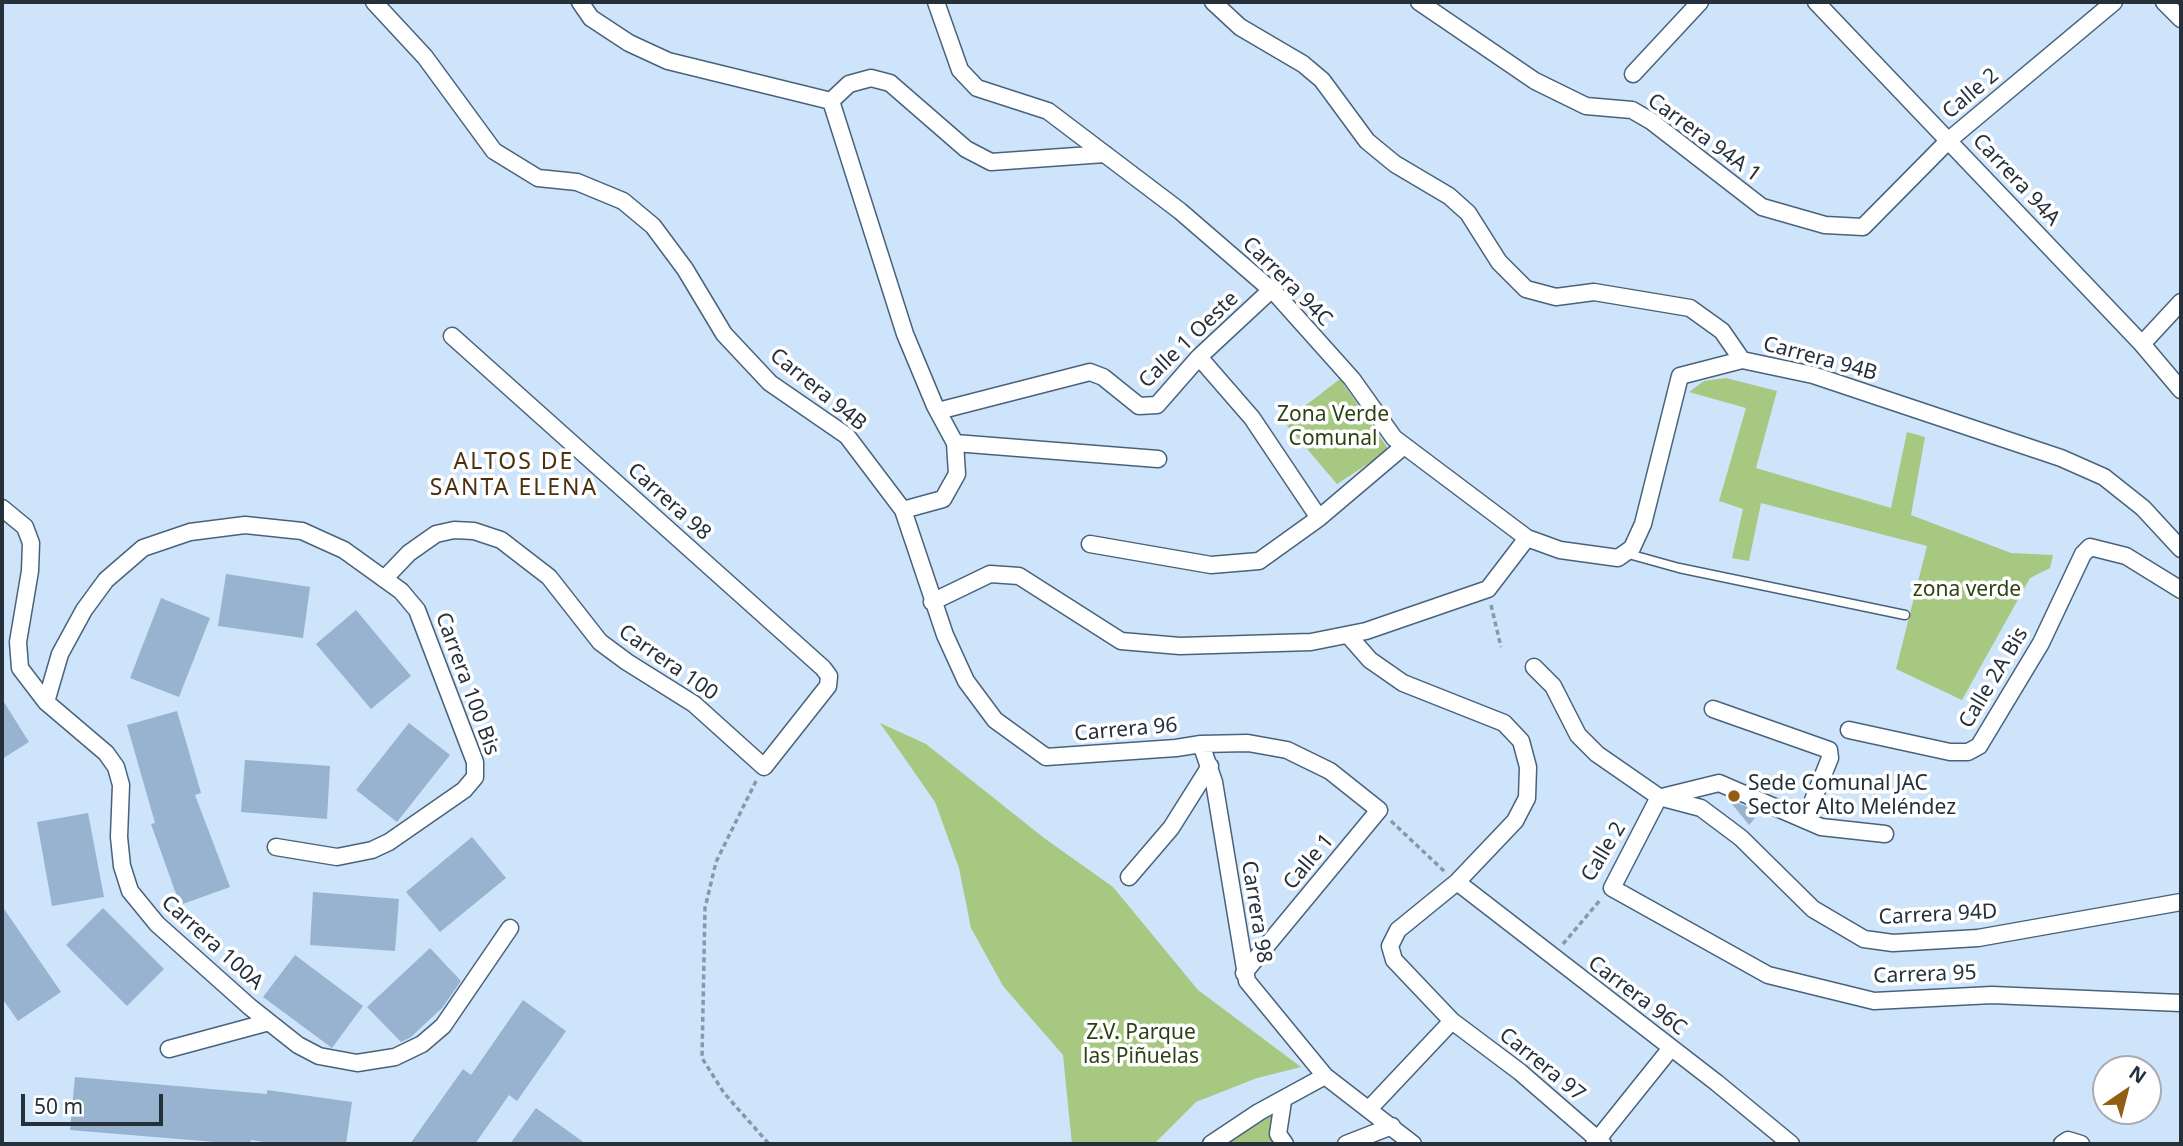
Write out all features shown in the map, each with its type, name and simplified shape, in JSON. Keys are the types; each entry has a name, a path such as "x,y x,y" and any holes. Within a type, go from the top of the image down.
{"street":[{"name":"Carrera 94B","path":"374,2 425,57 494,151 538,178 577,182 623,201 653,226 684,269 724,334 771,383 847,436 903,510"},
{"path":"580,2 591,18 629,43 668,61 831,101"},
{"name":"Carrera 94C","path":"936,2 960,70 977,88 1048,110 1180,211 1271,290 1352,379 1394,438 1404,446 1527,538 1560,550 1618,558 1629,550"},
{"name":"Carrera 94B","path":"1213,2 1240,27 1303,64 1322,80 1367,141 1395,164 1449,196 1468,213 1499,262 1526,289 1556,297 1594,292 1690,308 1722,331 1742,360 1813,375 2061,458 2104,477 2143,508 2181,549"},
{"name":"Carrera 94A 1","path":"1419,2 1535,81 1586,106 1632,110 1651,121 1762,207 1825,225 1863,227"},
{"path":"1633,74 1700,2"},
{"name":"Carrera 94A","path":"1816,2 2142,344 2181,390"},
{"name":"Calle 2","path":"1863,227 1949,140 2114,2"},
{"path":"2164,2 2181,19"},
{"path":"831,101 849,84 871,78 890,83 966,149 991,162 1105,154"},
{"path":"831,101 905,334 938,411 956,443 957,474 943,499 903,510"},
{"name":"Calle 1 Oeste","path":"938,411 1090,372 1103,377 1139,406 1157,405 1199,357 1271,290"},
{"path":"2142,344 2181,302"},
{"name":"Carrera 98","path":"452,336 826,671 829,681 826,691 764,767"},
{"path":"1199,357 1252,418 1319,518"},
{"path":"1629,550 1643,524 1680,376 1742,360"},
{"path":"956,443 1158,459"},
{"path":"1090,544 1210,565 1259,561 1319,518 1404,446"},
{"name":"Carrera 100A","path":"2,508 18,519 29,536 31,553 18,642 19,662 27,681 46,702 106,753 116,767 121,785 119,837 122,866 137,903 177,943 269,1023 298,1045 329,1059 374,1063 405,1054 443,1027 510,928"},
{"name":"Carrera 96","path":"903,510 932,602 966,681 995,720 1046,757 1201,744 1248,743 1287,750 1330,771 1379,810"},
{"name":"Carrera 100 Bis","path":"46,702 60,654 95,594 130,556 157,542 208,528 245,525 286,528 330,542 384,579 407,597 417,610 475,762 475,777 464,790 389,842 372,850 337,857 275,847"},
{"name":"Carrera 100","path":"384,579 409,553 436,534 463,530 500,540 549,577 600,642 694,704 764,767"},
{"path":"932,602 990,574 1019,576 1121,641 1206,646 1311,642 1348,635 1488,589 1527,538"},
{"name":"Calle 2A Bis","path":"1849,730 1950,752 1968,752 1979,746 2041,643 2082,554 2090,547 2126,556 2181,590"},
{"name":"Carrera 97","path":"1348,635 1370,660 1403,683 1504,723 1521,741 1528,767 1527,798 1516,821 1457,882 1398,930 1390,946 1394,960 1452,1021 1520,1072 1598,1143"},
{"name":"Carrera 94D","path":"1534,667 1553,686 1578,735 1597,754 1660,797 1701,808 1741,838 1813,909 1864,939 1893,943 1978,939 2181,902"},
{"path":"1713,709 1829,750 1830,758 1805,820"},
{"name":"Carrera 98","path":"1201,744 1210,766 1247,981 1325,1076 1413,1144"},
{"path":"1129,877 1171,828 1210,766"},
{"path":"1660,797 1719,783 1821,827 1885,834"},
{"name":"Calle 2","path":"1612,888 1660,797"},
{"name":"Calle 1","path":"1244,973 1379,810"},
{"name":"Carrera 96C","path":"1457,882 1791,1144"},
{"name":"Carrera 95","path":"1612,888 1768,975 1874,1001 1992,995 2181,1003"},
{"path":"1369,1109 1452,1021"},
{"path":"169,1049 269,1023"},
{"path":"1598,1143 1671,1048"},
{"path":"1211,1144 1248,1119 1325,1076"},
{"path":"1248,1119 1281,1139 1283,1101"},
{"path":"1346,1144 1392,1126"}],"lane":[{"path":"1629,550 1679,568 1905,615"}],"path":[{"path":"1488,589 1501,647"},
{"path":"764,767 716,862 705,908 702,1058 724,1093 769,1144"},
{"path":"1379,810 1457,882"},
{"name":"Calle 2","path":"1553,958 1571,931 1612,888"}],"green space":[{"name":"zona verde","path":"1726,378 1777,391 1756,468 1891,508 1907,432 1925,437 1911,515 2011,553 2053,555 2050,568 2030,578 1962,700 1896,669 1927,546 1761,503 1749,561 1732,558 1743,509 1719,501 1746,408 1689,392 1704,381"},
{"name":"Zona Verde Comunal","path":"1340,379 1389,450 1337,484 1284,422"},
{"name":"Z.V. Parque las Piñuelas","path":"880,723 926,744 1044,838 1113,887 1198,990 1301,1067 1257,1078 1196,1102 1154,1144 1072,1144 1063,1055 1003,986 971,928 959,868 935,802"},
{"path":"1281,1104 1283,1144 1216,1144"}],"building":[{"path":"226,574 310,587 303,638 218,626"},
{"path":"161,598 210,618 179,697 130,678"},
{"path":"356,610 411,676 371,709 316,644"},
{"path":"2,699 29,742 2,759"},
{"path":"177,711 201,793 195,795 230,887 180,905 151,824 155,823 127,725"},
{"path":"409,723 450,755 397,822 356,790"},
{"path":"245,760 330,766 327,819 241,812"},
{"path":"1728,799 1760,812 1749,825"},
{"path":"88,813 104,897 52,906 37,822"},
{"path":"472,837 506,878 440,932 406,892"},
{"path":"313,892 399,899 395,951 310,945"},
{"path":"2,906 61,992 18,1021 2,998"},
{"path":"103,908 164,969 127,1006 66,945"},
{"path":"430,948 461,981 442,1008 411,1037 401,1042 367,1007"},
{"path":"295,955 363,1006 332,1048 263,997"},
{"path":"523,1000 566,1031 517,1101 509,1095 475,1144 410,1144 463,1069 471,1075"},
{"path":"75,1077 267,1094 267,1090 352,1102 346,1144 277,1144 251,1140 250,1144 239,1144 70,1130"},
{"path":"536,1108 586,1144 510,1144"}],"place":[{"name":"Sede Comunal JAC Sector Alto Meléndez","path":"1734,796"}],"district":[{"name":"ALTOS DE SANTA ELENA","path":"514,475"}]}
